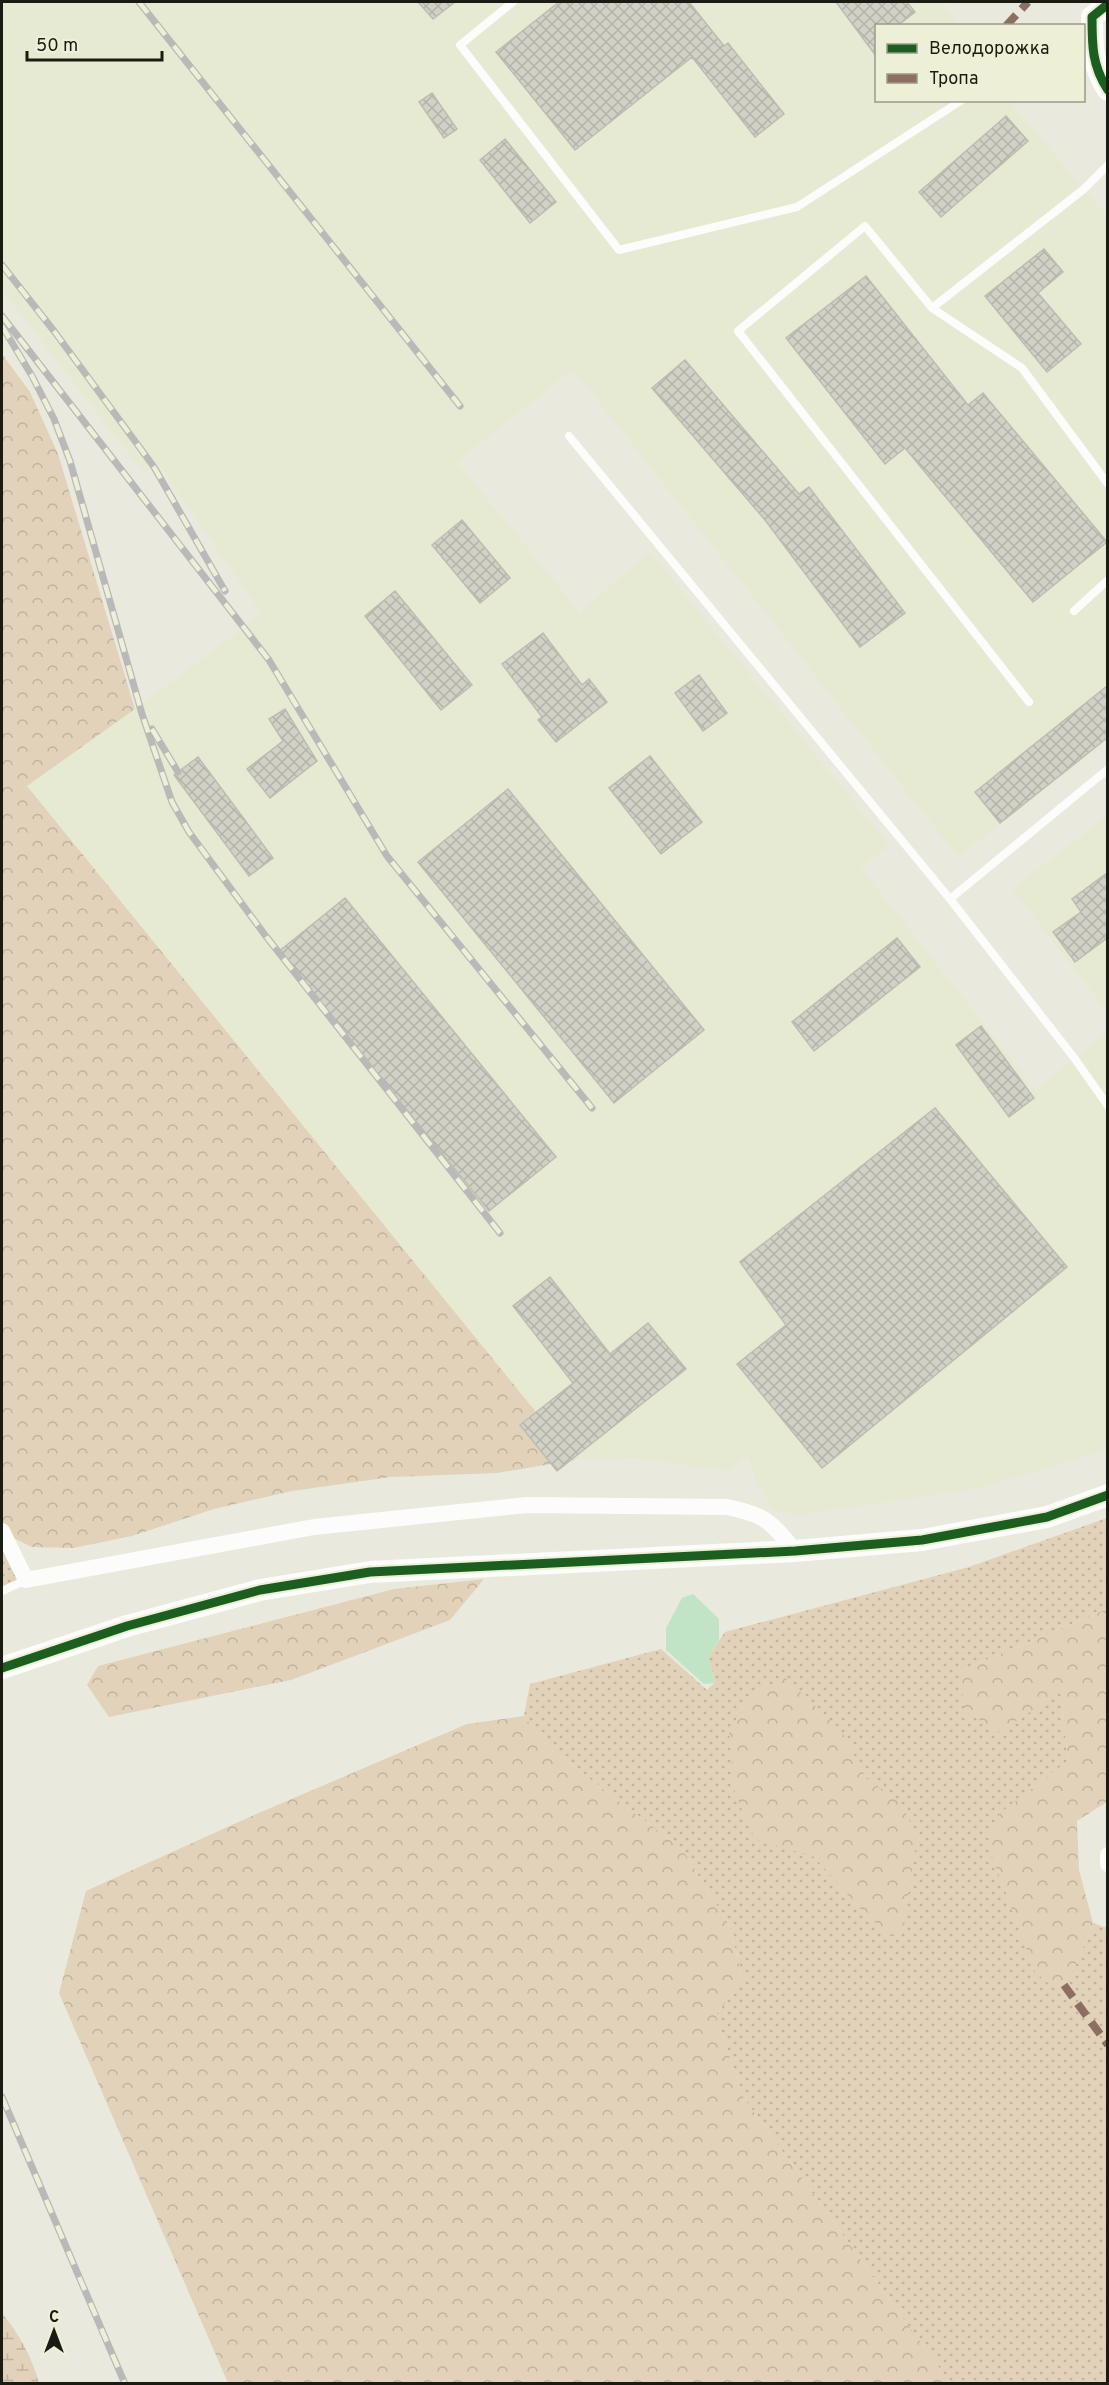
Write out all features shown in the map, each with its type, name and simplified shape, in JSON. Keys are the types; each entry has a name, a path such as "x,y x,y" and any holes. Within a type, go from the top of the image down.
{"street":[{"path":"1093,16 1092,41 1097,74 1107,90"},
{"path":"2,1668 127,1626 260,1590 370,1572 795,1551 922,1540 1047,1517 1107,1495"},
{"path":"2,1531 27,1580 314,1527 527,1505 727,1507 754,1512 771,1522 795,1551"},
{"path":"1107,1855 1107,1864"}],"lane":[{"path":"513,2 460,45 619,250 797,207 959,102"},
{"path":"932,308 1084,189 1107,165"},
{"path":"1029,702 738,331 865,226 932,308 1022,368 1107,484"},
{"path":"569,436 950,899 1075,1059 1107,1106"},
{"path":"1074,611 1107,580"},
{"path":"950,899 1107,769"},
{"path":"2,1591 27,1580"}],"shaded area":[{"path":"2,2 946,2 943,4 956,24 875,24 875,102 1010,102 1107,216 1107,742 958,857 573,369 457,462 580,612 650,552 889,845 861,868 1036,1090 1107,1032 1107,1450 979,1488 800,1515 774,1511 757,1483 748,1456 726,1471 634,1458 575,1460 27,785 135,709 262,614 158,464 144,473 2,290"},
{"path":"1107,816 1107,1011 1012,889"},
{"path":"693,1594 719,1619 719,1640 708,1657 715,1683 704,1684 666,1650 666,1628 682,1598"}],"green space":[{"path":"2,354 30,392 58,454 135,709 27,786 575,1460 497,1473 391,1477 292,1491 214,1509 132,1536 73,1548 32,1547 3,1533"},
{"path":"1107,1518 1107,1609 960,1671 1061,1691 1068,1761 1001,1813 1059,1993 1077,1962 1093,1923 1107,1928 1107,2383 950,2383 743,2097 716,2015 743,1979 729,1925 682,1849 549,1748 524,1716 530,1684 661,1649 707,1690 715,1682 708,1657 725,1632 969,1567"},
{"path":"2,1531 26,1580 2,1591"},
{"path":"484,1579 450,1620 291,1680 109,1717 87,1685 98,1666 394,1589"},
{"path":"1107,1609 1107,1802 1077,1821 1079,1870 1093,1923 1077,1962 1060,1993 1035,1972 987,1843 1000,1813 1068,1761 1061,1692 999,1732 964,1711 960,1671"},
{"path":"786,1678 842,1732 866,1778 902,1804 917,1838 903,1927 892,1937 865,1914 814,1857 755,1839 735,1794 729,1733 750,1693"},
{"path":"524,1716 549,1748 682,1849 729,1925 743,1979 716,2015 743,2097 950,2383 228,2383 59,1993 86,1891 254,1815 467,1724"},
{"path":"2,2313 24,2346 39,2383 2,2383"}],"building":[{"path":"418,2 455,2 433,19"},
{"path":"559,2 689,2 724,46 728,43 784,114 755,137 692,57 575,150 496,52"},
{"path":"836,2 907,2 915,12 900,24 875,24 875,55"},
{"path":"432,93 457,129 444,138 419,102"},
{"path":"1006,116 1028,141 941,217 919,192"},
{"path":"505,139 556,202 530,223 480,160"},
{"path":"1044,249 1063,272 1038,293 1081,344 1047,372 985,296"},
{"path":"866,276 968,405 983,393 1107,542 1033,602 905,448 885,464 786,338"},
{"path":"685,360 799,494 809,487 905,613 860,647 765,520 652,388"},
{"path":"462,520 510,578 480,603 432,545"},
{"path":"395,591 472,685 441,710 365,616"},
{"path":"543,633 582,685 589,679 607,702 556,742 538,720 542,717 502,664"},
{"path":"699,675 727,713 703,731 675,693"},
{"path":"1107,686 1107,738 1000,823 975,792"},
{"path":"285,709 317,761 270,798 247,769 283,741 269,719"},
{"path":"650,756 702,822 661,854 609,788"},
{"path":"198,757 273,858 249,876 174,775"},
{"path":"508,789 704,1030 614,1103 418,862"},
{"path":"1107,873 1107,938 1075,962 1053,932 1081,912 1072,899"},
{"path":"345,898 556,1157 489,1211 278,952"},
{"path":"897,938 920,967 814,1051 792,1022"},
{"path":"981,1026 1034,1098 1009,1117 956,1045"},
{"path":"935,1108 1067,1267 822,1468 737,1364 786,1325 740,1262"},
{"path":"550,1277 610,1354 648,1323 686,1369 557,1471 520,1425 573,1383 513,1306"}],"railway":[{"path":"139,2 460,406"},
{"path":"2,265 54,331 154,467 225,591"},
{"path":"2,316 269,660 387,856 592,1108"},
{"path":"2,326 54,419 70,461 142,714 172,802 189,832 265,935 500,1233"},
{"path":"152,729 178,772"},
{"path":"2,2097 125,2384"}],"marked path":[{"path":"1008,24 1028,2"},
{"path":"1064,1985 1108,2045"}],"cycle path":[{"path":"1108,4 1092,17 1096,64 1108,90"},
{"path":"2,1668 127,1626 260,1590 370,1572 795,1551 922,1540 1047,1517 1108,1495"}]}
